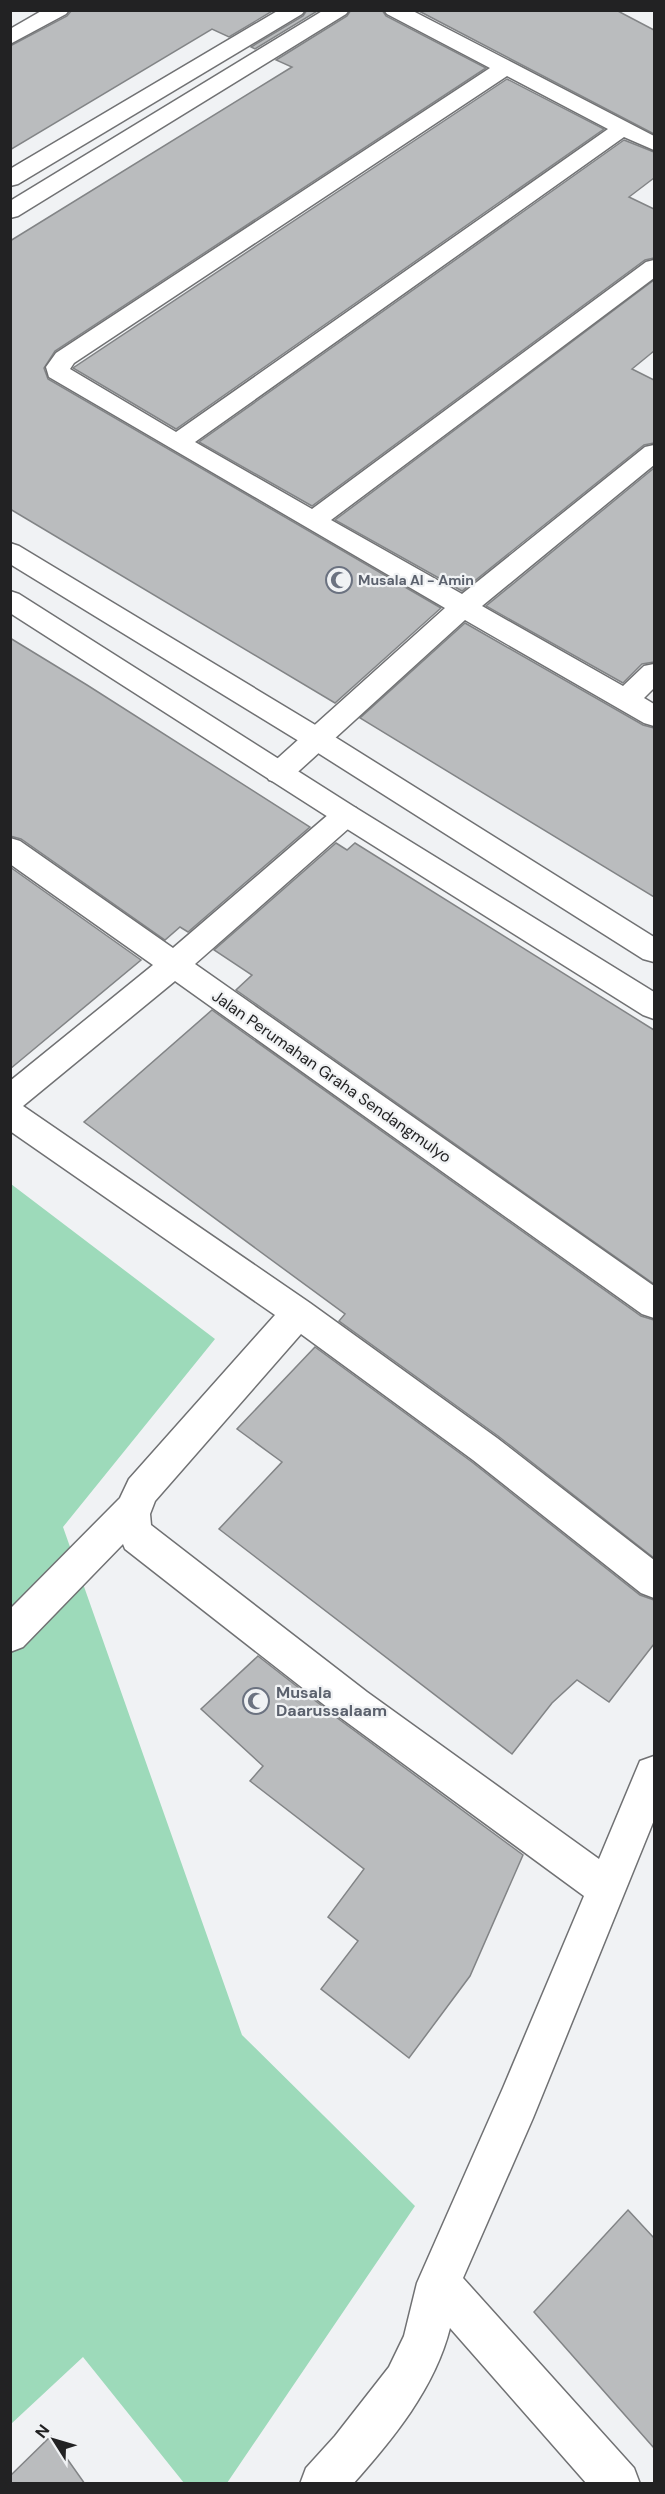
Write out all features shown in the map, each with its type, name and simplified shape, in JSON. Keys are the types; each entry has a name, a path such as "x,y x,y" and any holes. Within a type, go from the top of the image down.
{"street":[{"path":"10,38 59,10"},
{"path":"10,179 295,10"},
{"path":"10,211 339,10"},
{"path":"394,10 654,144"},
{"path":"505,68 61,362 58,372 177,443 654,716"},
{"path":"177,443 623,128"},
{"path":"313,521 654,267"},
{"path":"279,772 463,607 654,453"},
{"path":"10,552 317,739 654,951"},
{"path":"10,600 346,815 654,1007"},
{"path":"625,699 654,674"},
{"path":"10,1099 175,964 346,815"},
{"name":"Jalan Perumahan Graha Sendangmulyo","path":"10,849 654,1304"},
{"path":"10,1114 298,1313 485,1449 654,1581"},
{"path":"10,1635 132,1510 142,1490 162,1464 298,1313"},
{"path":"132,1510 130,1523 138,1538 354,1705 606,1888"},
{"path":"322,2484 405,2383 425,2340 439,2283 518,2103 654,1774"},
{"path":"439,2283 618,2484"}],"green space":[{"path":"11,1184 215,1339 63,1527 242,2035 415,2206 227,2483 184,2483 83,2357 11,2424"}],"building":[{"path":"72,10 274,10 229,37 212,29 10,150 10,46 67,16"},
{"path":"307,10 319,10 255,49 251,47 303,16"},
{"path":"351,10 382,10 386,16 486,68 55,351 44,368 48,379 441,608 335,703 10,509 10,241 292,67 276,60 347,16"},
{"path":"417,10 616,10 654,30 654,134"},
{"path":"507,79 604,129 176,429 73,368"},
{"path":"624,140 654,152 654,178 629,197 654,209 654,258 645,260 312,506 199,442"},
{"path":"654,280 654,351 632,369 654,380 654,443 644,445 462,591 335,520"},
{"path":"654,468 654,662 642,664 623,683 486,606"},
{"path":"465,623 643,725 654,728 654,897 360,718"},
{"path":"10,638 310,827 188,932 180,927 165,940 21,839 10,836"},
{"path":"336,843 347,850 355,843 654,1030 654,1284 236,990 252,975 214,950"},
{"path":"10,867 141,960 10,1069"},
{"path":"212,1010 641,1316 654,1320 654,1558 498,1436 339,1321 345,1314 84,1122"},
{"path":"315,1347 472,1462 640,1595 654,1600 654,1644 609,1702 577,1680 552,1703 512,1754 219,1529 282,1462 237,1429"},
{"path":"258,1656 340,1720 523,1855 470,1976 409,2058 321,1989 358,1941 328,1917 364,1869 250,1781 263,1766 201,1709"},
{"path":"628,2210 654,2238 654,2448 534,2312"},
{"path":"51,2436 85,2484 10,2484 10,2476"}],"place":[{"name":"Musala Al - Amin","path":"339,580"},
{"name":"Musala Daarussalaam","path":"256,1701"}]}
